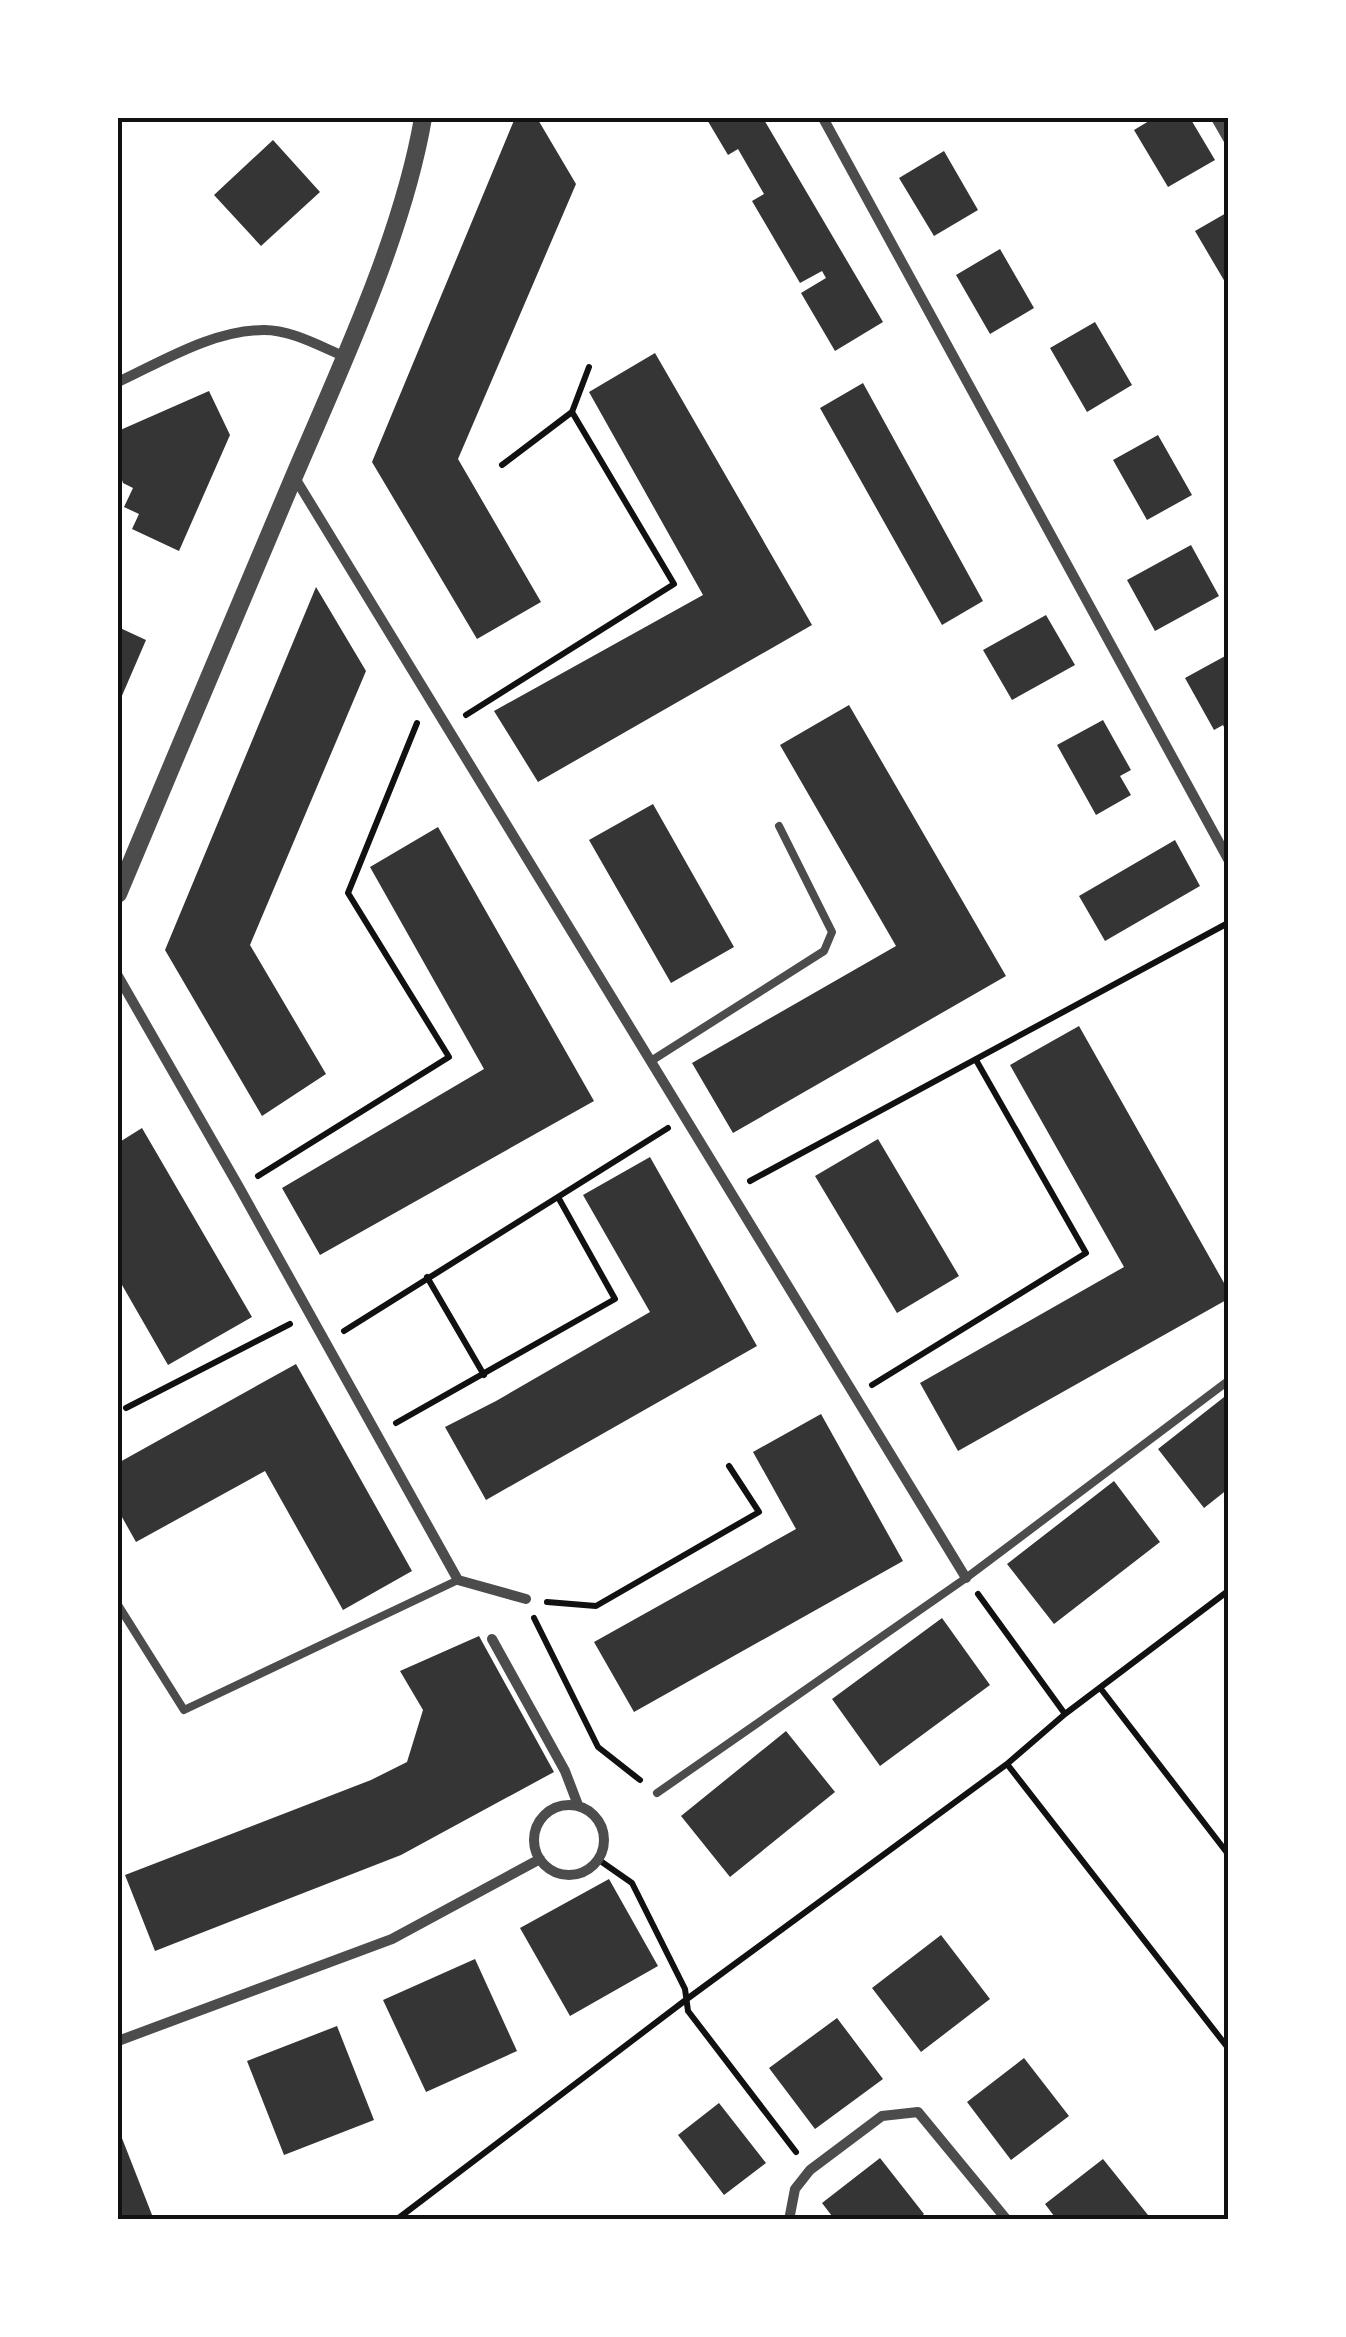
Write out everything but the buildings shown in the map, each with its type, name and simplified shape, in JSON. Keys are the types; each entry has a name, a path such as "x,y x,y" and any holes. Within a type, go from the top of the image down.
{"street":[{"path":"118,894 346,357 396,220 424,118"},
{"path":"823,118 1228,860"},
{"path":"1216,118 1228,139"},
{"path":"118,382 221,336 266,330 301,338 346,357"},
{"path":"294,477 966,1578"},
{"path":"118,976 458,1580 526,1600"},
{"path":"492,1639 564,1771 578,1806 597,1818 602,1828 605,1839 598,1860 580,1874 569,1875 548,1868 540,1860 534,1849 537,1824 554,1808 578,1806"},
{"path":"118,2041 392,1939 540,1860"},
{"path":"789,2220 795,2189 810,2170 882,2116 918,2112 1007,2220"}],"lane":[{"path":"652,1060 824,951 832,932 779,826"},
{"path":"657,1793 966,1578 1228,1381"},
{"path":"118,1605 184,1710 458,1580"}],"path":[{"path":"502,465 572,412 589,367"},
{"path":"448,726 674,584 572,412"},
{"path":"240,1187 450,1058 348,893 428,694"},
{"path":"730,1190 780,1167 1228,923"},
{"path":"855,1395 1086,1252 976,1060"},
{"path":"326,1342 686,1116"},
{"path":"378,1434 615,1299 558,1197"},
{"path":"427,1277 484,1374"},
{"path":"126,1408 310,1314"},
{"path":"526,1600 596,1606 758,1512 729,1466"},
{"path":"966,1578 1065,1714"},
{"path":"396,2220 1006,1764 1065,1714 1228,1591"},
{"path":"526,1600 598,1748 657,1793"},
{"path":"1101,1688 1228,1854"},
{"path":"1006,1764 1228,2048"},
{"path":"598,1860 632,1884 685,1989 688,2011 810,2170"}]}
